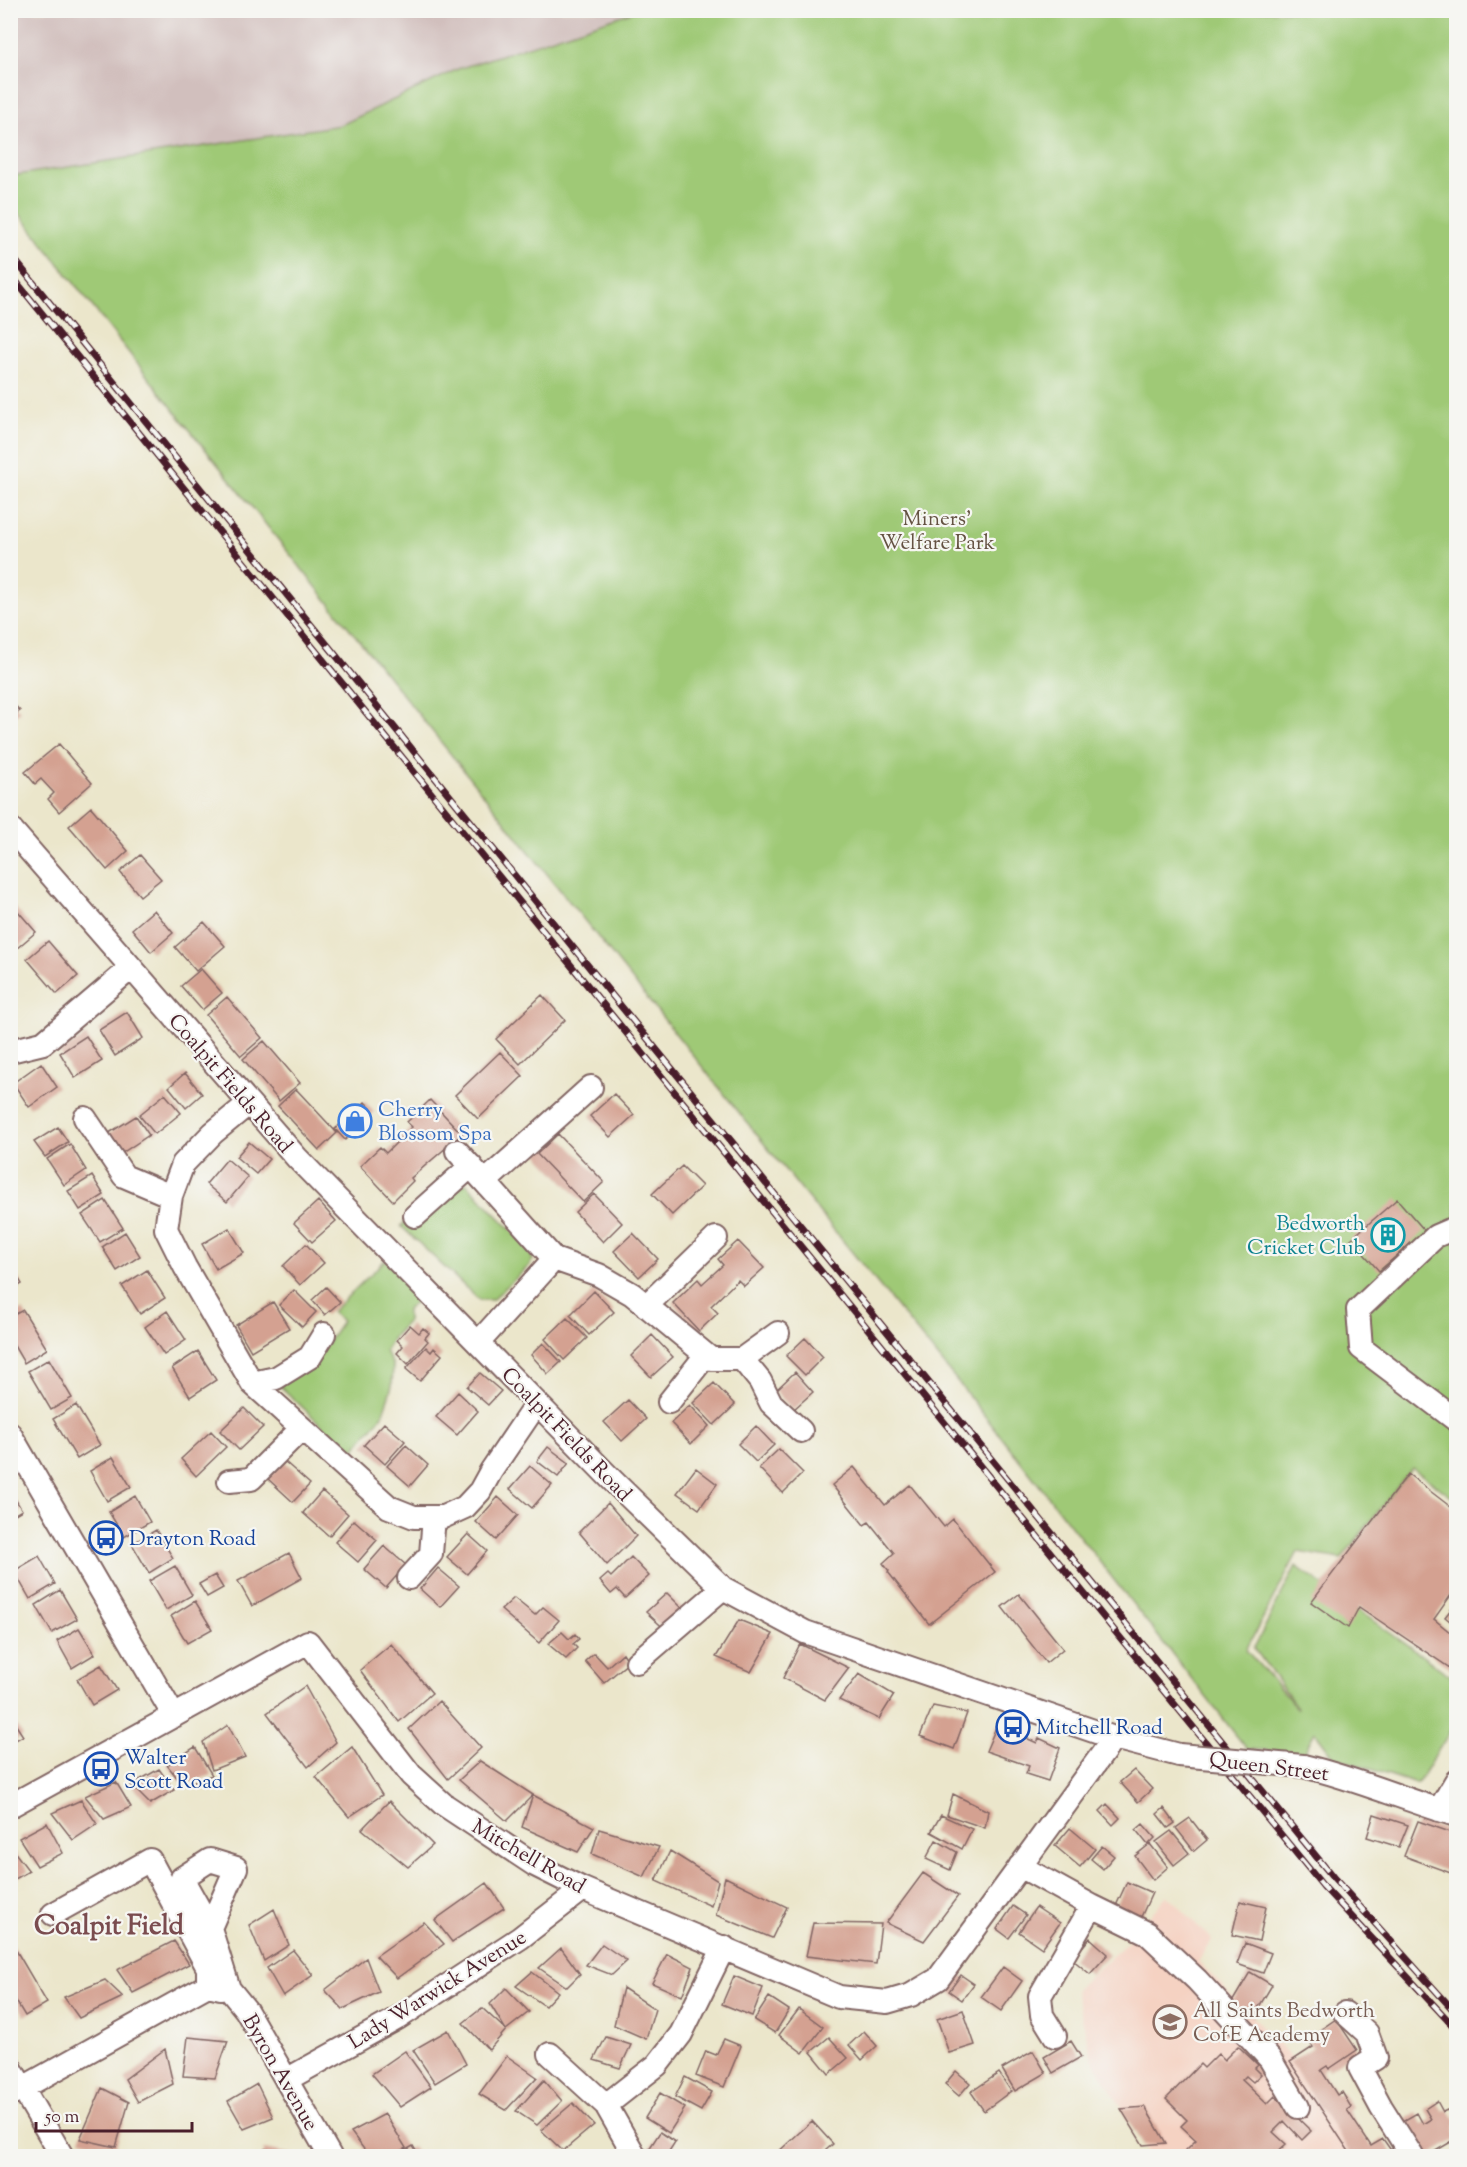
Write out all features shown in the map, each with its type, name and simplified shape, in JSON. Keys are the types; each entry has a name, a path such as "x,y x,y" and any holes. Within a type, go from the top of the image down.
{"street":[{"name":"Coalpit Fields Road","path":"10,828 297,1158 614,1482 723,1588 805,1632 1114,1738"},
{"path":"10,1051 43,1043 131,968"},
{"path":"415,1216 471,1166 591,1087"},
{"path":"249,1104 213,1133 183,1164 171,1196 166,1229 185,1268 252,1383 388,1507 414,1517 443,1517 465,1507 480,1491 537,1403"},
{"path":"85,1118 124,1176 171,1196"},
{"path":"471,1166 554,1259 600,1275 632,1294 711,1359 742,1359 778,1333"},
{"path":"1450,1230 1437,1236 1358,1310 1361,1348 1456,1420"},
{"path":"646,1306 716,1238"},
{"path":"478,1343 554,1259"},
{"path":"252,1383 276,1378 310,1357 324,1334"},
{"path":"669,1402 706,1355"},
{"path":"742,1359 760,1381 771,1403 801,1431"},
{"path":"229,1481 251,1479 301,1429"},
{"path":"10,1434 174,1716 10,1806"},
{"path":"409,1578 430,1554 434,1517"},
{"path":"637,1662 723,1588"},
{"name":"Mitchell Road","path":"174,1716 308,1642 411,1775 443,1804 535,1865 583,1889 839,1997 887,2002 912,1995 938,1979 1114,1738"},
{"name":"Queen Street","path":"1114,1738 1179,1755 1303,1766 1338,1774 1412,1803 1448,1813"},
{"path":"1448,1813 1456,1781"},
{"path":"53,1914 150,1860 219,1987"},
{"path":"1020,1866 1092,1906 1148,1933 1184,1967 1270,2059 1298,2107"},
{"name":"Lady Warwick Avenue","path":"286,2080 398,2019 520,1938 583,1889"},
{"path":"1055,2036 1042,2014 1040,1996 1092,1906"},
{"path":"210,1928 219,1987"},
{"path":"606,2105 657,2065 681,2034 724,1947"},
{"path":"16,2091 219,1987"},
{"name":"Byron Avenue","path":"219,1987 246,2010 330,2157"},
{"path":"1345,2013 1367,2033 1376,2058 1360,2068 1412,2157"},
{"path":"550,2054 606,2105 635,2157"},
{"path":"10,2067 16,2091 62,2157"}],"shaded area":[{"path":"11,11 635,11 458,69 341,125 11,176"},
{"name":"All Saints Bedworth CofE Academy","path":"1167,1895 1212,1940 1198,1961 1288,2054 1359,2156 1150,2156 1092,2058 1075,1990 1130,1940"}],"green space":[{"name":"Miners' Welfare Park","path":"635,11 1456,11 1456,1500 1412,1468 1341,1559 1298,1552 1246,1650 1298,1709 1254,1648 1296,1566 1456,1680 1456,1722 1417,1784 1334,1757 1315,1732 1304,1753 1247,1749 958,1382 181,419 11,203 11,176 341,125 458,69"},
{"path":"466,1183 523,1242 533,1259 529,1266 492,1300 479,1300 401,1226 411,1216"},
{"path":"385,1260 421,1296 407,1310 407,1322 394,1336 385,1351 393,1365 392,1386 382,1416 351,1453 279,1385 319,1355 342,1321 332,1312"}],"building":[{"path":"10,700 20,711 10,719"},
{"path":"59,744 92,783 59,812 48,799 54,793 41,779 35,784 25,772"},
{"path":"91,807 128,851 107,870 69,826"},
{"path":"140,855 161,879 140,896 120,872"},
{"path":"10,902 36,932 16,949 10,943"},
{"path":"154,910 173,933 151,952 132,929"},
{"path":"204,922 225,946 196,971 175,947"},
{"path":"48,941 78,976 57,994 27,959"},
{"path":"201,969 222,993 202,1010 181,986"},
{"path":"542,995 565,1020 520,1064 496,1039"},
{"path":"227,997 262,1038 241,1056 206,1015"},
{"path":"127,1012 143,1038 115,1056 99,1030"},
{"path":"86,1036 102,1061 75,1078 60,1053"},
{"path":"264,1041 300,1083 279,1101 243,1059"},
{"path":"500,1052 523,1076 478,1119 455,1095"},
{"path":"41,1063 57,1087 29,1107 13,1083"},
{"path":"185,1073 202,1094 186,1108 169,1087"},
{"path":"296,1089 337,1133 319,1150 278,1106"},
{"path":"165,1094 181,1113 155,1134 139,1115"},
{"path":"614,1094 634,1115 610,1137 590,1116"},
{"path":"430,1100 462,1134 411,1178 413,1181 393,1201 360,1166 380,1147 386,1153 412,1127 407,1122"},
{"name":"Cherry Blossom Spa","path":"365,1102 374,1112 345,1140 335,1129"},
{"path":"136,1116 149,1135 122,1153 109,1133"},
{"path":"58,1127 68,1142 45,1157 34,1142"},
{"path":"558,1134 604,1182 583,1202 537,1154"},
{"path":"249,1142 269,1159 256,1174 236,1157"},
{"path":"70,1144 86,1170 64,1185 47,1159"},
{"path":"227,1159 248,1177 227,1202 206,1184"},
{"path":"682,1166 702,1186 672,1215 652,1194"},
{"path":"92,1176 104,1195 80,1210 68,1191"},
{"path":"594,1194 622,1223 603,1242 575,1212"},
{"name":"Bedworth Cricket Club","path":"1397,1199 1425,1231 1379,1271 1351,1239"},
{"path":"105,1200 123,1228 100,1242 82,1215"},
{"path":"318,1201 336,1221 312,1242 294,1223"},
{"path":"229,1228 244,1253 216,1269 202,1244"},
{"path":"125,1232 140,1256 117,1271 102,1247"},
{"path":"633,1233 658,1259 639,1277 614,1251"},
{"path":"738,1241 764,1268 744,1286 738,1280 711,1306 718,1313 699,1331 673,1303 698,1279 702,1284 723,1265 718,1259"},
{"path":"306,1244 324,1263 300,1285 283,1266"},
{"path":"10,1265 22,1284 10,1291"},
{"path":"147,1270 165,1298 140,1314 122,1286"},
{"path":"326,1287 340,1302 325,1315 312,1300"},
{"path":"294,1290 316,1312 302,1327 279,1305"},
{"path":"594,1291 614,1312 589,1335 570,1315"},
{"path":"273,1302 289,1328 251,1351 236,1325"},
{"path":"23,1310 47,1349 24,1363 10,1339 10,1317"},
{"path":"167,1311 186,1340 164,1355 145,1327"},
{"path":"567,1318 587,1338 564,1360 545,1339"},
{"path":"410,1325 419,1333 423,1328 429,1333 425,1338 428,1341 408,1364 397,1353 403,1346 397,1340"},
{"path":"652,1335 673,1357 651,1377 631,1356"},
{"path":"805,1338 823,1357 805,1375 786,1356"},
{"path":"543,1343 561,1362 548,1374 531,1355"},
{"path":"426,1347 431,1352 434,1348 442,1355 420,1381 406,1369"},
{"path":"198,1351 216,1380 190,1397 172,1368"},
{"path":"49,1359 72,1398 51,1410 28,1371"},
{"path":"795,1372 813,1392 793,1410 775,1391"},
{"path":"480,1373 501,1391 488,1405 467,1387"},
{"path":"714,1383 735,1405 714,1425 693,1403"},
{"path":"458,1392 478,1411 457,1435 436,1417"},
{"path":"628,1400 646,1419 622,1441 604,1422"},
{"path":"76,1405 100,1445 77,1459 53,1419"},
{"path":"690,1405 709,1426 691,1444 671,1423"},
{"path":"244,1408 263,1427 239,1450 220,1431"},
{"path":"384,1423 405,1441 385,1464 364,1445"},
{"path":"756,1426 774,1445 756,1462 738,1444"},
{"path":"211,1431 226,1447 196,1476 181,1459"},
{"path":"406,1445 428,1465 410,1486 387,1466"},
{"path":"548,1447 569,1463 558,1477 537,1461"},
{"path":"779,1449 803,1473 783,1493 759,1468"},
{"path":"113,1457 131,1487 107,1501 90,1471"},
{"path":"284,1461 310,1484 293,1502 268,1479"},
{"path":"530,1466 552,1485 532,1508 510,1489"},
{"path":"854,1467 885,1505 910,1485 944,1527 953,1519 995,1572 929,1624 883,1563 894,1553 869,1522 864,1525 832,1485"},
{"path":"696,1468 717,1484 699,1509 677,1493"},
{"path":"1408,1474 1456,1511 1456,1588 1434,1619 1456,1637 1456,1672 1359,1607 1348,1628 1311,1602"},
{"path":"10,1491 22,1510 10,1517"},
{"path":"322,1491 348,1514 329,1536 303,1513"},
{"path":"135,1496 150,1522 124,1537 109,1512"},
{"path":"498,1497 518,1515 496,1540 476,1522"},
{"path":"608,1503 636,1536 607,1565 579,1532"},
{"path":"354,1520 377,1540 358,1562 335,1542"},
{"path":"156,1530 173,1558 149,1573 132,1544"},
{"path":"468,1534 487,1551 467,1574 447,1557"},
{"path":"384,1546 406,1565 386,1588 364,1569"},
{"path":"289,1553 302,1578 252,1606 238,1581"},
{"path":"39,1556 55,1584 30,1599 14,1571"},
{"path":"631,1557 649,1576 625,1598 617,1589 611,1594 600,1581 608,1574 611,1577"},
{"path":"175,1566 192,1595 166,1610 149,1581"},
{"path":"438,1568 459,1586 440,1607 420,1589"},
{"path":"215,1575 223,1588 207,1597 199,1584"},
{"path":"60,1590 77,1619 52,1633 36,1605"},
{"path":"667,1593 690,1616 670,1634 646,1612"},
{"path":"1019,1594 1063,1649 1046,1663 1002,1607"},
{"path":"514,1598 535,1615 543,1607 559,1620 539,1643 501,1610"},
{"path":"195,1601 212,1629 187,1643 171,1616"},
{"path":"1456,1603 1456,1626 1445,1617"},
{"path":"739,1620 773,1634 751,1672 716,1657"},
{"path":"79,1628 95,1654 72,1668 57,1641"},
{"path":"562,1632 569,1639 575,1634 579,1639 573,1644 577,1648 566,1659 548,1644"},
{"path":"391,1644 432,1693 399,1722 360,1670"},
{"path":"800,1644 849,1668 825,1700 783,1678"},
{"path":"594,1653 607,1667 623,1653 629,1662 604,1683 585,1661"},
{"path":"101,1665 117,1690 92,1705 77,1679"},
{"path":"859,1674 894,1695 879,1719 839,1700"},
{"path":"305,1686 336,1742 308,1767 267,1713"},
{"path":"439,1701 481,1748 448,1779 409,1729"},
{"path":"933,1706 967,1713 954,1749 920,1736"},
{"path":"10,1716 23,1736 10,1743"},
{"path":"228,1725 245,1757 212,1770 203,1742"},
{"path":"997,1725 1037,1743 1039,1738 1060,1748 1048,1781 1026,1774 1029,1766 986,1751"},
{"path":"195,1747 212,1775 183,1785 167,1765"},
{"path":"352,1747 382,1795 349,1817 316,1777"},
{"path":"480,1761 533,1795 507,1821 459,1780"},
{"path":"159,1769 174,1790 150,1804 131,1785"},
{"path":"1134,1770 1152,1789 1138,1802 1120,1782"},
{"path":"116,1782 131,1807 104,1819 85,1796"},
{"path":"953,1794 988,1811 985,1828 947,1815"},
{"path":"533,1795 594,1827 578,1852 522,1827"},
{"path":"81,1800 97,1824 73,1840 52,1813"},
{"path":"389,1801 433,1845 408,1867 362,1829"},
{"path":"1107,1804 1120,1818 1113,1825 1100,1811"},
{"path":"1164,1808 1175,1823 1168,1828 1157,1814"},
{"path":"1374,1814 1408,1825 1399,1847 1367,1837"},
{"path":"941,1815 972,1829 962,1849 931,1832"},
{"path":"1190,1818 1207,1840 1194,1851 1176,1828"},
{"path":"1418,1821 1456,1834 1456,1875 1404,1856"},
{"path":"47,1823 63,1853 37,1866 19,1838"},
{"path":"1143,1824 1155,1838 1148,1845 1136,1830"},
{"path":"1070,1828 1095,1849 1080,1867 1055,1846"},
{"path":"599,1829 659,1847 644,1877 592,1854"},
{"path":"1171,1831 1189,1853 1174,1865 1156,1842"},
{"path":"936,1840 957,1852 950,1870 926,1859"},
{"path":"1150,1844 1168,1867 1153,1880 1135,1856"},
{"path":"1102,1846 1114,1856 1103,1869 1091,1859"},
{"path":"13,1850 29,1871 10,1882 10,1852"},
{"path":"670,1851 718,1881 711,1906 656,1881"},
{"path":"923,1873 958,1896 924,1941 886,1923"},
{"path":"725,1877 787,1907 772,1938 716,1915"},
{"path":"1127,1882 1152,1893 1140,1919 1115,1908"},
{"path":"487,1883 504,1908 452,1942 435,1920"},
{"path":"1240,1901 1266,1907 1259,1941 1232,1935"},
{"path":"1013,1906 1026,1915 1009,1938 997,1929"},
{"path":"1036,1907 1060,1923 1042,1948 1019,1932"},
{"path":"274,1909 289,1945 264,1961 249,1925"},
{"path":"424,1922 444,1944 397,1978 376,1956"},
{"path":"813,1923 881,1924 876,1964 806,1956"},
{"path":"1090,1938 1108,1954 1090,1974 1072,1959"},
{"path":"10,1940 47,2003 25,2016 10,1991"},
{"path":"174,1941 189,1964 133,1993 117,1970"},
{"path":"1245,1943 1271,1953 1263,1973 1237,1964"},
{"path":"602,1944 627,1961 612,1975 586,1965"},
{"path":"561,1948 580,1974 567,1987 539,1968"},
{"path":"293,1950 313,1975 283,1996 267,1968"},
{"path":"667,1954 693,1967 682,1996 652,1983"},
{"path":"366,1958 379,1992 343,2009 325,1990"},
{"path":"1003,1967 1022,1981 1001,2011 981,1997"},
{"path":"532,1972 558,1992 545,2006 516,1986"},
{"path":"1250,1972 1272,1985 1253,2017 1231,2004"},
{"path":"961,1975 974,1984 962,2000 949,1991"},
{"path":"734,1976 763,1988 752,2016 722,2004"},
{"path":"105,1980 123,1997 79,2018 64,1997"},
{"path":"506,1988 529,2012 506,2030 490,2004"},
{"path":"623,1988 655,2009 646,2039 614,2025"},
{"path":"769,1997 789,2010 775,2033 754,2020"},
{"path":"482,2008 506,2030 489,2050 463,2023"},
{"path":"799,2009 823,2027 803,2053 779,2035"},
{"path":"963,2010 975,2045 949,2053 937,2019"},
{"path":"1336,2019 1357,2050 1329,2069 1327,2066 1321,2070 1337,2095 1342,2092 1351,2107 1347,2110 1371,2146 1383,2139 1395,2156 1352,2156 1290,2062 1313,2047 1307,2039"},
{"path":"448,2030 466,2064 435,2083 413,2050"},
{"path":"864,2031 877,2046 862,2060 849,2045"},
{"path":"188,2037 228,2041 215,2078 183,2076"},
{"path":"606,2037 631,2045 620,2068 594,2060"},
{"path":"829,2037 848,2058 829,2074 811,2052"},
{"path":"724,2039 741,2046 724,2087 696,2076 706,2051 716,2055"},
{"path":"1071,2041 1081,2057 1053,2073 1044,2057"},
{"path":"1238,2046 1258,2065 1255,2068 1261,2074 1253,2082 1246,2076 1242,2080 1267,2104 1275,2096 1311,2131 1302,2140 1284,2121 1273,2132 1286,2144 1273,2156 1180,2156 1196,2140 1181,2126 1187,2120 1166,2099 1200,2064 1204,2068 1218,2054 1224,2060"},
{"path":"165,2049 173,2084 138,2102 125,2079"},
{"path":"405,2051 431,2087 400,2107 372,2074"},
{"path":"1033,2051 1046,2073 1015,2091 1002,2069"},
{"path":"507,2056 537,2077 506,2110 479,2094"},
{"path":"956,2071 970,2083 959,2096 945,2084"},
{"path":"999,2073 1011,2091 984,2111 971,2092"},
{"path":"685,2077 712,2092 701,2111 675,2097"},
{"path":"544,2080 562,2101 537,2125 516,2111"},
{"path":"257,2084 273,2117 244,2129 228,2101"},
{"path":"102,2088 129,2102 116,2147 80,2139"},
{"path":"660,2093 685,2108 669,2133 645,2118"},
{"path":"1437,2101 1443,2112 1447,2110 1456,2119 1456,2139 1427,2156 1418,2156 1403,2121 1417,2113 1423,2124 1431,2119 1425,2109"},
{"path":"573,2103 594,2125 563,2151 541,2130"},
{"path":"1145,2107 1166,2143 1143,2145 1121,2109"},
{"path":"385,2114 406,2148 391,2156 369,2156 351,2132"},
{"path":"812,2121 833,2144 819,2156 778,2156 776,2154"},
{"path":"660,2132 675,2142 666,2156 649,2149"},
{"path":"413,2146 419,2156 395,2156"},
{"path":"265,2149 296,2155 296,2156 262,2156"}],"railway":[{"path":"10,254 1333,1877 1456,2013"},
{"path":"10,274 1323,1886 1456,2029"}],"place":[{"name":"Cherry Blossom Spa","path":"355,1121"},
{"name":"Bedworth Cricket Club","path":"1388,1235"},
{"name":"Drayton Road","path":"106,1538"},
{"name":"Mitchell Road","path":"1013,1727"},
{"name":"Walter Scott Road","path":"101,1769"},
{"name":"All Saints Bedworth CofE Academy","path":"1170,2022"}],"district":[{"name":"Coalpit Field","path":"109,1925"}]}
